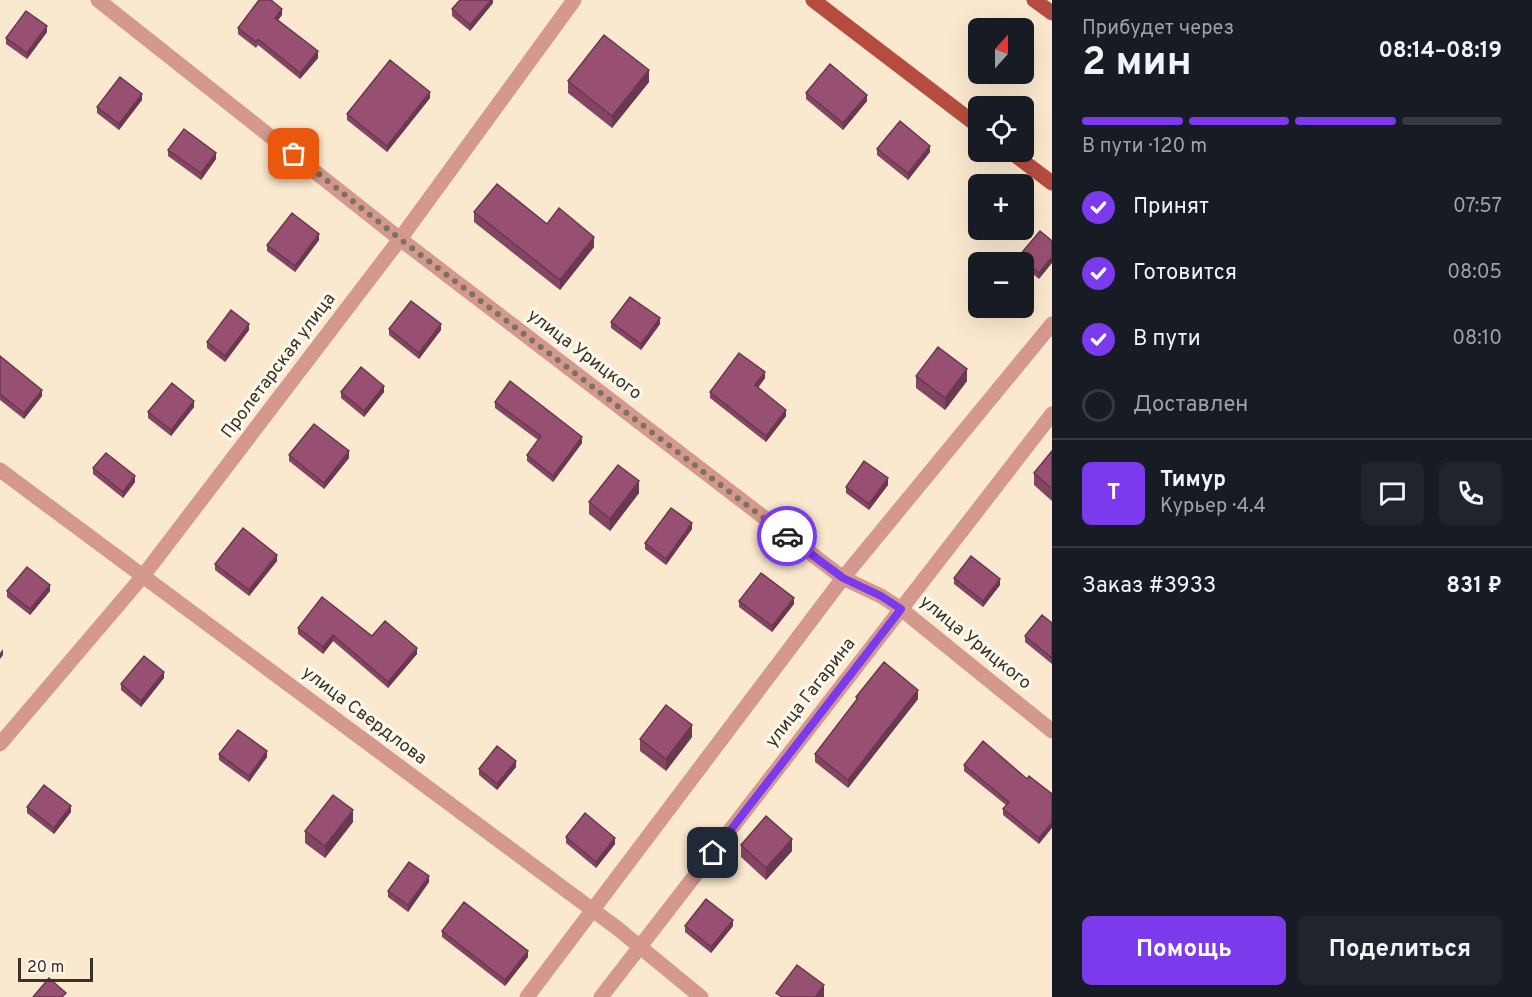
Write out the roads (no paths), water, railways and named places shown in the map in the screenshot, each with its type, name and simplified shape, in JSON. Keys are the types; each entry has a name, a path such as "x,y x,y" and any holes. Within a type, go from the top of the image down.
{"main road":[{"path":"813,0 968,118"},
{"path":"1034,0 1052,13"},
{"path":"1024,162 1052,183"}],"street":[{"name":"улица Урицкого","path":"98,0 400,239 843,578 881,596 901,609 1052,731"},
{"name":"Пролетарская улица","path":"0,744 142,576 400,239 574,0"},
{"path":"526,997 843,578 1052,324"},
{"name":"улица Гагарина","path":"601,997 1052,414"},
{"name":"улица Свердлова","path":"0,470 593,910 701,997"}]}
